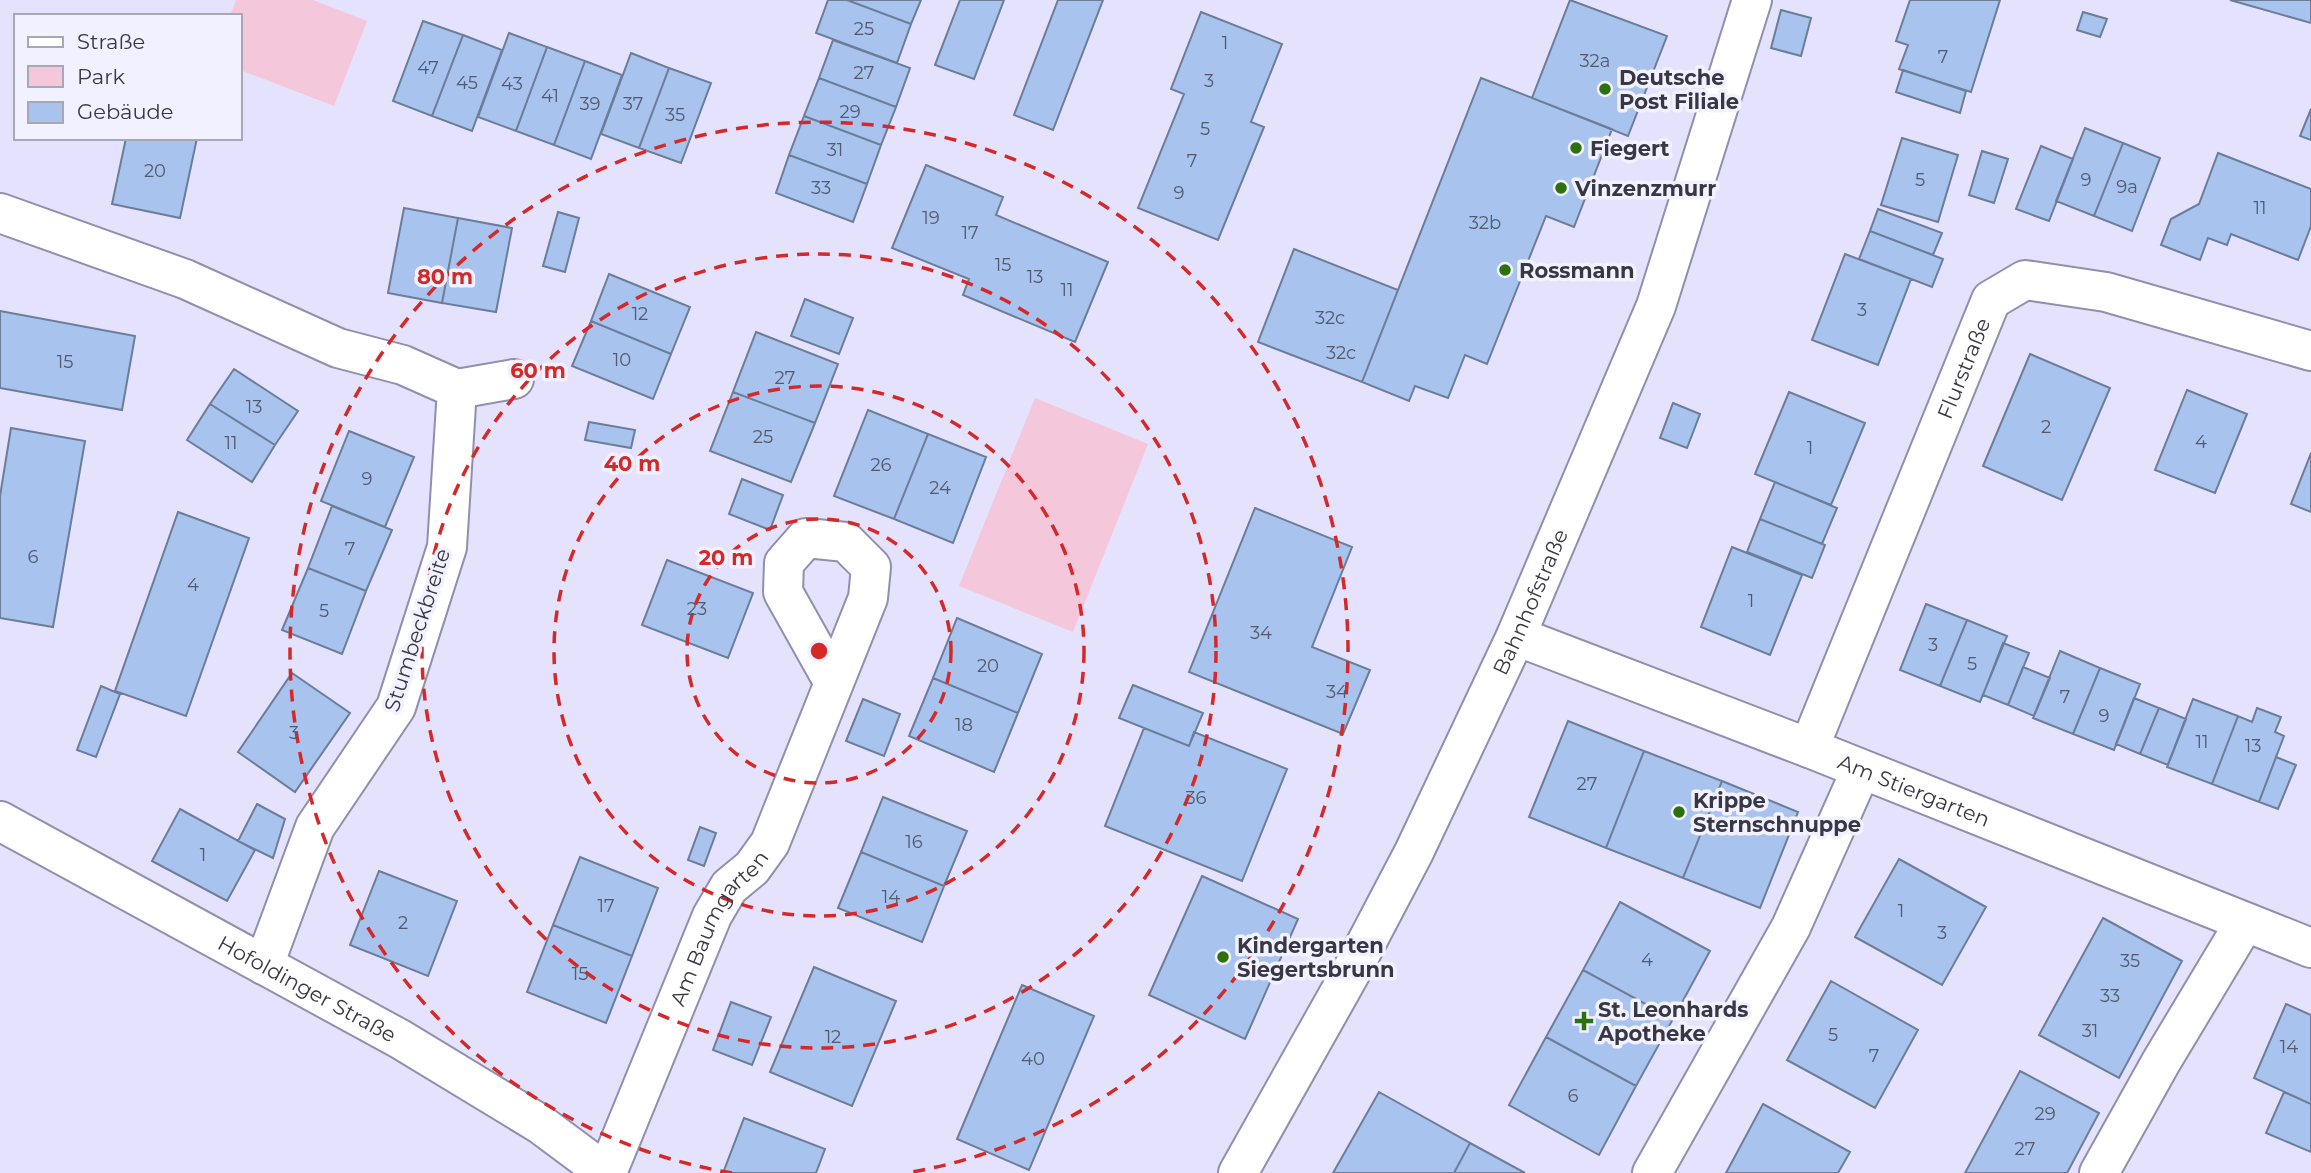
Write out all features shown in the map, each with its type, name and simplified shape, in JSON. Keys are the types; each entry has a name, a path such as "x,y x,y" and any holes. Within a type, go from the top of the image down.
{"street":[{"name":"Bahnhofstraße","path":"1238,1173 1351,972 1414,852 1516,636 1656,306 1752,0"},
{"path":"0,213 185,279 338,348 403,365 457,389 514,379"},
{"name":"Flurstraße","path":"1809,748 1991,300 2025,280 2106,292 2311,351"},
{"name":"Stumbeckbreite","path":"264,965 315,827 396,707 447,547 457,389"},
{"name":"Am Stiergarten","path":"1516,636 1809,748 2311,948"},
{"name":"Am Baumgarten","path":"606,1173 712,916 729,887 752,868 770,843 834,683"},
{"path":"1652,1173 1791,927 1861,770"},
{"name":"Hofoldinger Straße","path":"0,821 400,1039 540,1124 606,1173"},
{"path":"2099,1173 2245,922"}],"green space":[{"path":"236,0 313,0 367,21 334,106 242,71 242,14 231,14"},
{"path":"1035,398 1148,444 1073,632 959,586"}],"building":[{"path":"828,0 847,0 911,24 897,63 816,33"},
{"path":"847,0 921,0 911,24"},
{"path":"960,0 1004,0 974,79 935,65"},
{"path":"1058,0 1103,0 1053,130 1014,115"},
{"path":"1570,0 1667,36 1628,136 1532,98"},
{"path":"1910,0 2000,0 1971,92 1899,69 1908,45 1896,41"},
{"path":"2230,0 2311,0 2311,23"},
{"path":"1781,10 1811,18 1801,56 1771,48"},
{"path":"1201,12 1282,44 1251,122 1264,127 1218,240 1138,208 1184,94 1171,89"},
{"path":"2083,12 2107,19 2100,37 2077,30"},
{"path":"423,21 463,35 432,116 393,101"},
{"path":"509,33 547,47 516,131 478,117"},
{"path":"463,35 502,50 472,131 432,116"},
{"path":"833,40 910,68 896,107 819,78"},
{"path":"547,47 585,61 554,145 516,131"},
{"path":"631,53 669,68 639,148 601,134"},
{"path":"585,61 622,75 591,159 554,145"},
{"path":"669,68 711,83 681,163 639,148"},
{"path":"1903,70 1966,91 1960,113 1896,92"},
{"path":"819,78 896,107 881,145 804,116"},
{"path":"1481,78 1612,129 1574,227 1546,216 1487,364 1465,355 1448,398 1415,386 1409,401 1362,382"},
{"path":"2311,109 2311,140 2300,136"},
{"path":"804,116 881,145 867,184 789,155"},
{"path":"2085,128 2123,143 2094,216 2056,201"},
{"path":"1902,138 1958,155 1938,222 1881,205"},
{"path":"126,140 197,140 180,218 112,204"},
{"path":"2123,143 2160,158 2132,231 2094,216"},
{"path":"2041,146 2073,159 2049,221 2016,209"},
{"path":"1982,151 2008,159 1994,203 1969,195"},
{"path":"2218,153 2311,189 2311,226 2298,260 2231,234 2227,245 2208,238 2200,260 2161,245 2171,219 2199,204"},
{"path":"789,155 867,184 853,222 776,193"},
{"path":"926,165 1003,197 996,215 1108,262 1075,342 963,295 969,279 892,248"},
{"path":"404,208 458,218 442,303 388,293"},
{"path":"1878,209 1942,233 1933,255 1870,231"},
{"path":"558,212 579,218 565,272 543,266"},
{"path":"458,218 512,228 496,312 442,303"},
{"path":"1870,231 1943,259 1932,287 1859,259"},
{"path":"1294,249 1398,290 1362,382 1258,342"},
{"path":"1845,254 1911,279 1878,365 1812,340"},
{"path":"609,274 690,307 671,354 591,321"},
{"path":"805,299 853,318 839,354 791,336"},
{"path":"0,311 135,336 122,410 0,388"},
{"path":"591,321 671,354 653,399 572,366"},
{"path":"756,332 838,364 815,423 733,392"},
{"path":"2030,354 2110,388 2062,500 1983,466"},
{"path":"234,369 298,411 275,445 210,404"},
{"path":"2187,390 2247,414 2215,493 2155,470"},
{"path":"733,392 815,423 791,482 710,451"},
{"path":"1789,392 1865,423 1831,505 1755,474"},
{"path":"1673,403 1700,414 1687,448 1660,438"},
{"path":"210,404 275,445 252,482 187,440"},
{"path":"868,410 928,434 894,519 834,496"},
{"path":"589,422 635,430 631,448 585,440"},
{"path":"11,428 85,441 53,627 0,618 0,496"},
{"path":"349,431 414,457 385,527 321,501"},
{"path":"928,434 986,457 953,543 894,519"},
{"path":"2311,453 2311,512 2291,504"},
{"path":"742,479 783,495 770,530 729,514"},
{"path":"1775,482 1837,508 1822,544 1760,519"},
{"path":"332,506 392,530 366,591 308,568"},
{"path":"1255,508 1352,547 1312,647 1370,670 1343,734 1189,672"},
{"path":"178,512 249,538 186,716 115,691"},
{"path":"1760,519 1825,545 1812,578 1747,552"},
{"path":"1732,547 1802,575 1770,655 1701,627"},
{"path":"667,560 753,593 728,658 642,625"},
{"path":"308,568 366,591 342,654 282,630"},
{"path":"1926,604 1967,620 1940,686 1900,670"},
{"path":"957,618 1042,654 1018,713 933,678"},
{"path":"1967,620 2007,636 1980,702 1940,686"},
{"path":"2003,643 2029,653 2008,705 1983,695"},
{"path":"2060,651 2100,668 2073,734 2033,718"},
{"path":"2023,667 2050,678 2034,716 2008,705"},
{"path":"2100,668 2140,684 2114,750 2073,734"},
{"path":"292,673 350,713 295,792 238,752"},
{"path":"933,678 1018,713 994,772 909,736"},
{"path":"1133,685 1203,713 1189,746 1119,718"},
{"path":"101,686 120,694 96,757 77,750"},
{"path":"2134,698 2159,708 2140,754 2116,744"},
{"path":"863,699 900,714 884,756 846,741"},
{"path":"2193,699 2238,716 2212,784 2167,767"},
{"path":"2159,708 2186,719 2168,765 2140,754"},
{"path":"2257,708 2281,717 2275,732 2284,736 2259,802 2212,784 2238,716 2252,722"},
{"path":"1568,721 1644,751 1606,848 1529,817"},
{"path":"1144,728 1189,746 1194,732 1287,769 1242,881 1105,826"},
{"path":"1644,751 1722,781 1683,878 1606,848"},
{"path":"2276,757 2296,765 2278,809 2259,802"},
{"path":"1722,781 1798,812 1760,908 1683,878"},
{"path":"883,797 967,831 944,886 861,852"},
{"path":"257,804 285,819 273,858 238,841"},
{"path":"180,809 255,850 227,901 152,861"},
{"path":"700,827 716,833 704,866 688,860"},
{"path":"861,852 944,886 922,942 838,908"},
{"path":"580,857 658,888 632,956 553,925"},
{"path":"1899,859 1986,907 1942,985 1855,937"},
{"path":"379,871 457,901 428,976 350,945"},
{"name":"Kindergarten Siegertsbrunn","path":"1202,876 1298,919 1245,1039 1149,995"},
{"path":"1620,902 1710,951 1673,1019 1583,970"},
{"path":"2103,918 2182,961 2119,1078 2039,1035"},
{"path":"553,925 632,956 606,1023 527,992"},
{"path":"814,967 896,1001 852,1106 770,1072"},
{"path":"1583,970 1673,1019 1636,1086 1546,1037"},
{"path":"1831,981 1918,1030 1875,1108 1787,1060"},
{"path":"1022,985 1094,1016 1029,1170 957,1139"},
{"path":"731,1002 771,1017 752,1065 713,1050"},
{"path":"2286,1004 2311,1015 2311,1104 2254,1078"},
{"path":"1546,1037 1636,1086 1599,1155 1509,1105"},
{"path":"2020,1071 2099,1113 2067,1173 1965,1173"},
{"path":"1379,1092 1470,1143 1454,1173 1333,1173"},
{"path":"2284,1092 2311,1104 2311,1152 2266,1133"},
{"path":"1763,1104 1850,1152 1838,1173 1726,1173"},
{"path":"744,1118 825,1149 816,1173 723,1173"},
{"path":"1470,1143 1525,1173 1454,1173"}],"place":[{"name":"Deutsche Post Filiale","path":"1605,89"},
{"name":"Fiegert","path":"1576,148"},
{"name":"Vinzenzmurr","path":"1561,188"},
{"name":"Rossmann","path":"1505,270"},
{"name":"Krippe Sternschnuppe","path":"1679,812"},
{"name":"Kindergarten Siegertsbrunn","path":"1223,957"},
{"name":"St. Leonhards Apotheke","path":"1584,1021"}]}
